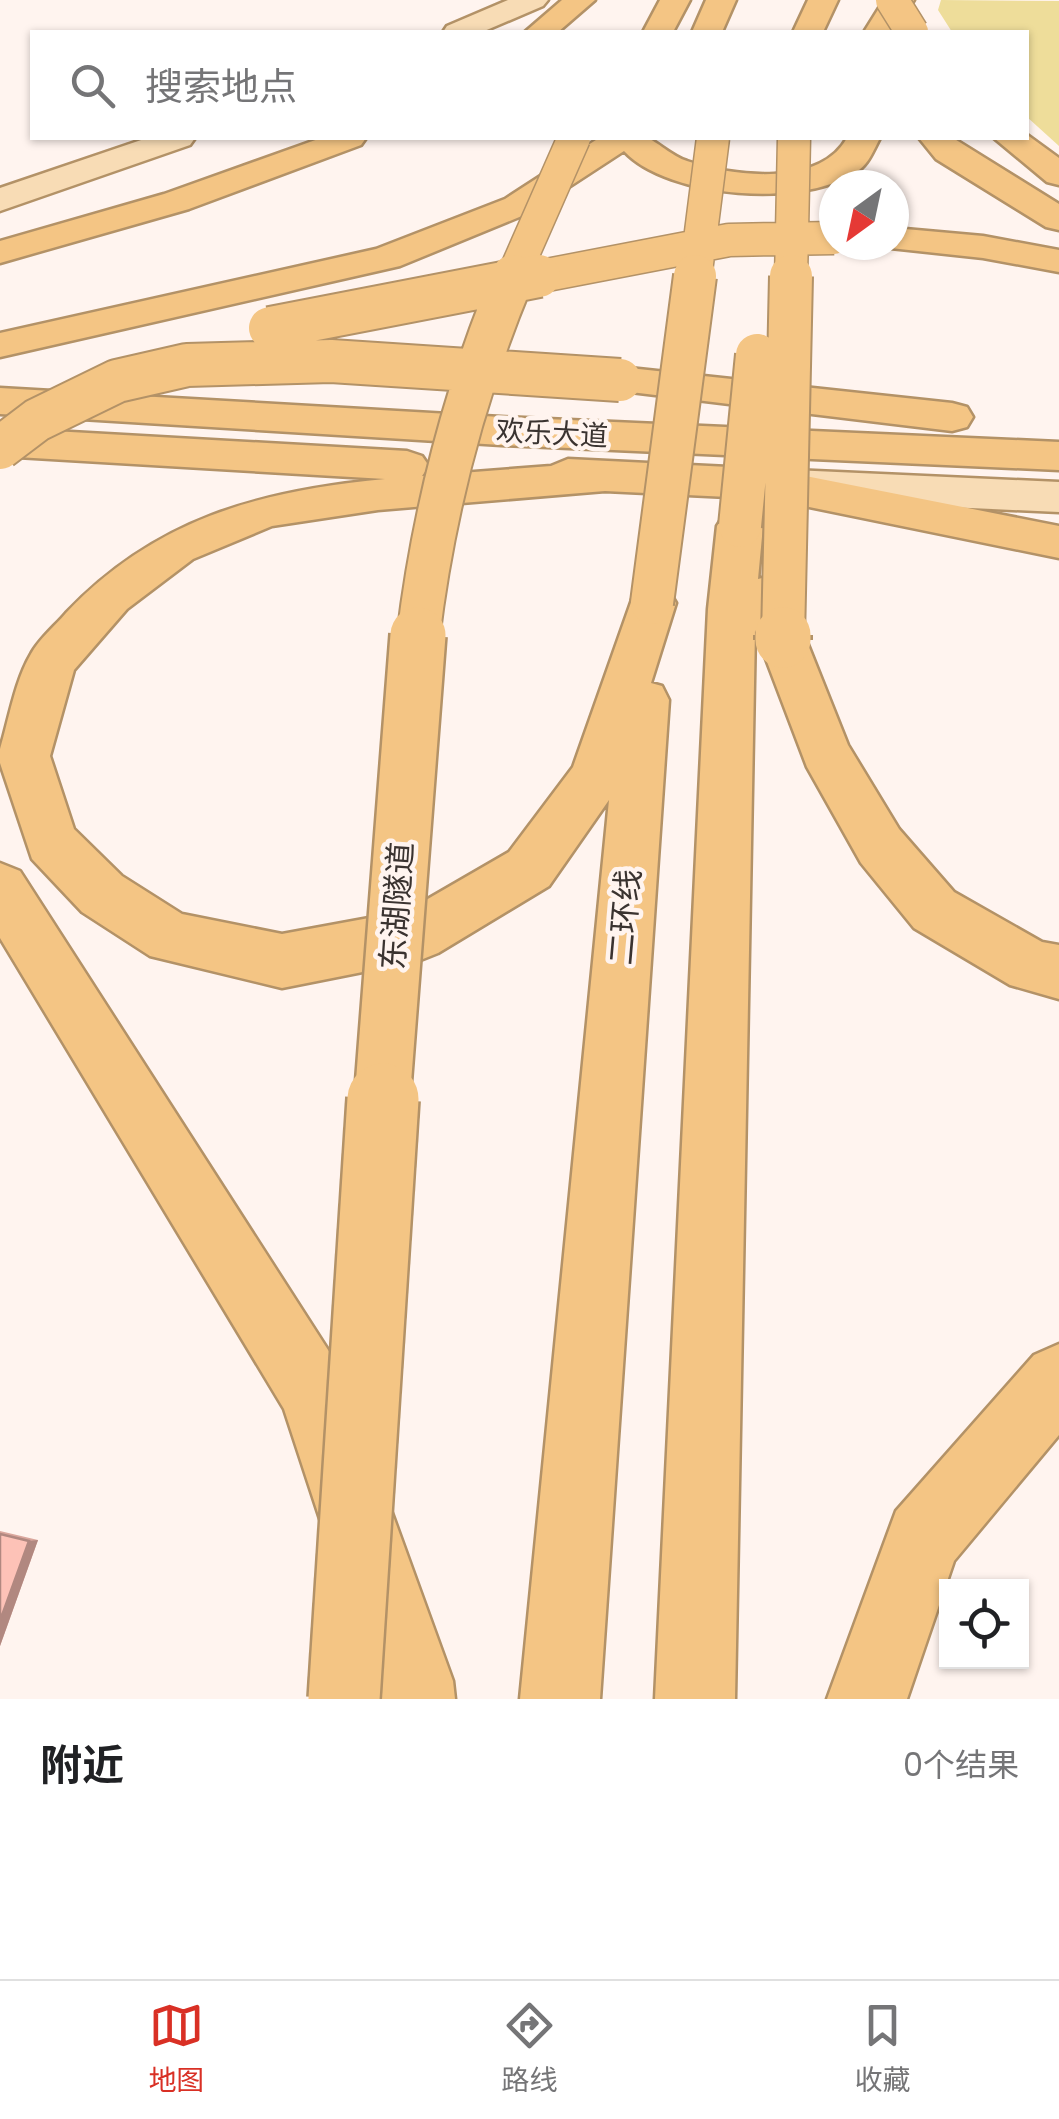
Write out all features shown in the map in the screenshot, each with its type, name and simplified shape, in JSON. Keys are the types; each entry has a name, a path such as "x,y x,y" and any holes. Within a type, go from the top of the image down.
{"highway":[{"path":"542,30 580,0"},
{"path":"659,30 674,0"},
{"path":"707,30 721,0"},
{"path":"727,30 734,0"},
{"path":"809,30 823,0"},
{"path":"880,30 896,0"},
{"path":"896,0 911,30"},
{"path":"0,252 86,231 212,191 344,140"},
{"name":"东湖隧道","path":"344,1699 380,1131 413,704 433,536 470,392 522,246 573,140"},
{"path":"0,344 386,258 517,206 618,140"},
{"path":"632,140 638,151 685,173 751,184 816,178 848,163 863,140"},
{"name":"二环线","path":"560,1699 652,603 713,140"},
{"path":"695,1699 732,610 755,505 774,140"},
{"path":"784,640 794,140"},
{"path":"938,140 948,152 1059,219"},
{"path":"1014,140 1059,175"},
{"path":"0,355 270,328 728,240 819,238"},
{"path":"909,240 983,247 1059,261"},
{"path":"0,447 37,420 117,382 186,365 331,361 620,380 1059,429"},
{"name":"欢乐大道","path":"0,399 501,430 1059,456"},
{"name":"欢乐大道","path":"0,447 604,476 755,505"},
{"path":"604,476 378,494 264,512 177,547 110,597 51,662 24,756 51,842 102,894 170,938 282,961 418,936 530,869 596,776 652,603"},
{"path":"755,505 1059,542"},
{"path":"755,505 784,640 825,752 880,846 934,910 1030,966 1059,972"},
{"path":"4,892 314,1392 413,1681 415,1699"},
{"path":"867,1699 923,1538 1059,1380"}],"main road":[{"path":"463,30 533,0"},
{"path":"0,200 172,140"},
{"name":"欢乐大道","path":"755,505 1059,497"}],"shaded area":[{"path":"941,0 1059,1 1059,146 1029,119 1029,30 951,30 938,10"}],"building":[{"path":"0,1534 29,1541 0,1621"}]}
